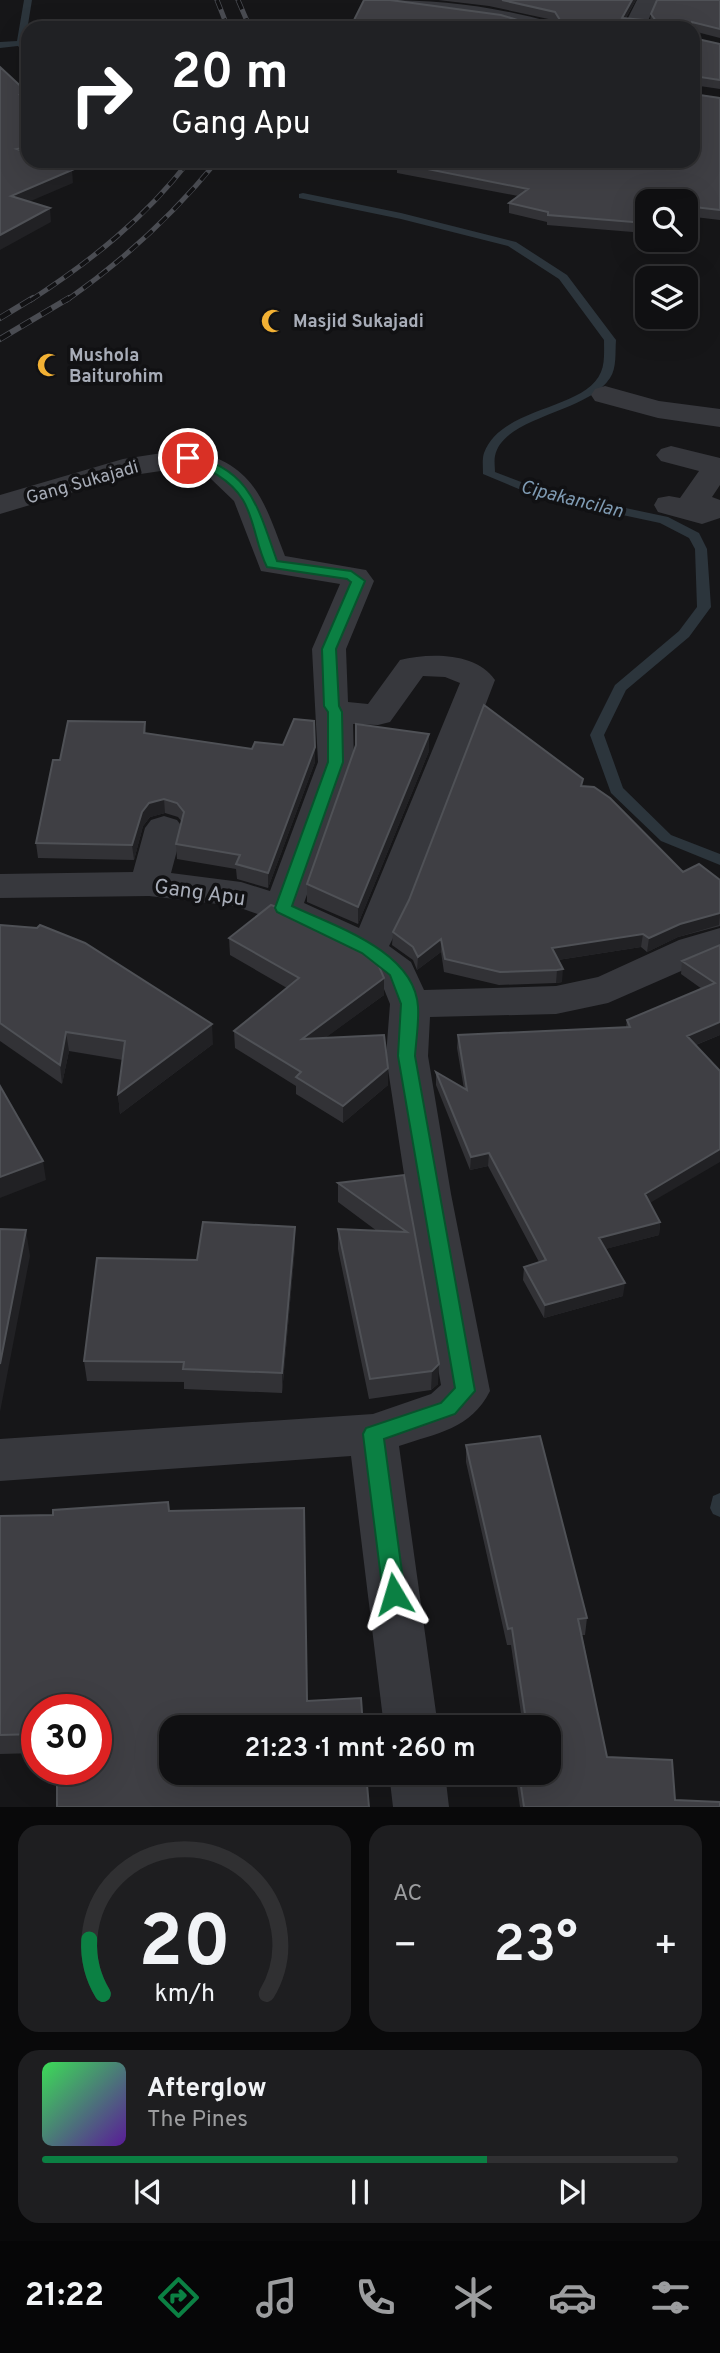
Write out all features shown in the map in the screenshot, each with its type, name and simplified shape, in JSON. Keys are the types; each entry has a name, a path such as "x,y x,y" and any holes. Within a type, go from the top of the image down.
{"street":[{"path":"390,0 503,15 523,21"},
{"path":"638,21 647,0"},
{"path":"605,395 658,409 720,416 714,465 694,500 714,509 702,515 669,505"},
{"path":"671,455 714,465"},
{"name":"Gang Sukajadi","path":"0,505 123,468 188,458 201,461 221,472 248,498 272,564 351,575 358,581 329,649 331,706 335,712"},
{"path":"283,908 335,762 335,712 378,715 412,667 427,664 448,667 478,680 387,912 368,949"},
{"path":"149,884 164,828"},
{"name":"Gang Apu","path":"0,886 149,884 242,895 283,908 368,949 397,972 410,1004 407,1056 466,1391 448,1409 373,1434"},
{"path":"410,1004 556,1000 608,989 693,949 720,941"},
{"path":"0,1460 373,1434 409,1715"},
{"path":"418,1785 421,1807"}],"building":[{"path":"364,0 390,0 501,15 521,21 372,21 354,20"},
{"path":"502,0 632,0 622,18 656,21 542,21 560,20 555,12"},
{"path":"657,0 720,0 720,29 700,24 700,21 656,21 651,14"},
{"path":"700,40 720,44 720,80 700,77"},
{"path":"0,67 21,86 21,148 17,149 21,150 21,168 72,170 11,196 50,208 0,235"},
{"path":"700,95 720,98 720,210 698,207 698,189 635,189 635,222 548,215 548,212 509,203 528,189 422,168 700,168"},
{"path":"484,705 583,779 581,786 594,787 610,798 683,872 699,864 720,880 720,913 680,924 649,938 643,934 552,948 563,969 557,970 500,972 445,959 441,939 418,957 413,947 393,932 409,900"},
{"path":"294,719 314,721 315,747 268,873 236,864 240,855 176,844 184,812 177,803 164,799 149,803 142,812 132,845 36,843 53,760 60,760 68,721 145,722 144,733 252,749 255,742 283,745"},
{"path":"356,724 429,734 358,907 307,884 356,745"},
{"path":"271,905 293,913 353,944 378,964 384,978 302,1039 384,1035 388,1068 343,1106 296,1077 301,1072 234,1031 299,978 229,938"},
{"path":"0,925 37,928 40,925 85,943 212,1024 118,1094 125,1041 66,1032 60,1065 0,1023"},
{"path":"720,945 720,1022 687,1036 720,1071 720,1149 645,1194 660,1222 599,1238 625,1283 545,1305 524,1267 546,1260 489,1153 471,1157 436,1072 467,1090 458,1035 630,1027 627,1020 715,983 682,961"},
{"path":"0,1086 43,1161 0,1177"},
{"path":"404,1175 439,1364 432,1371 370,1379 338,1229 407,1232 338,1183"},
{"path":"203,1222 295,1227 282,1373 183,1369 184,1362 84,1361 97,1258 197,1260"},
{"path":"0,1229 26,1230 0,1364"},
{"path":"540,1436 587,1618 578,1619 607,1757 672,1760 675,1800 720,1802 720,1807 524,1807 521,1785 561,1785 561,1715 525,1715 512,1628 508,1629 466,1445"},
{"path":"168,1502 169,1511 304,1508 307,1701 361,1698 362,1715 159,1715 159,1785 367,1785 369,1807 57,1807 57,1785 112,1785 112,1694 21,1694 21,1734 0,1735 0,1516 53,1515 53,1510"}],"waterway":[{"name":"Cipakancilan","path":"25,21 28,0"},
{"path":"0,45 21,43"},
{"name":"Cipakancilan","path":"303,196 401,216 512,244 563,277 610,340 609,364 605,377 592,390 513,427 498,439 489,454 489,474 542,494 664,520 694,536 701,549 704,607 684,634 620,688 597,735 616,790 666,838 720,860"},
{"name":"Cipakancilan","path":"720,1502 720,1508"}],"railway":[{"path":"217,0 225,21"},
{"path":"238,0 247,21"},
{"path":"31,300 116,237 183,168"},
{"path":"67,300 147,236 211,168"},
{"path":"0,318 33,298"},
{"path":"0,339 69,298"}],"place":[{"name":"Masjid Sukajadi","path":"273,321"},
{"name":"Mushola Baiturohim","path":"49,365"}],"route":[{"path":"188,458 201,461 221,472 248,498 265,551 272,564 351,575 358,581 329,649 331,706 335,712 335,762 283,908 368,949 397,972 410,1004 407,1056 429,1194 466,1391 448,1409 373,1434 394,1594"}]}
